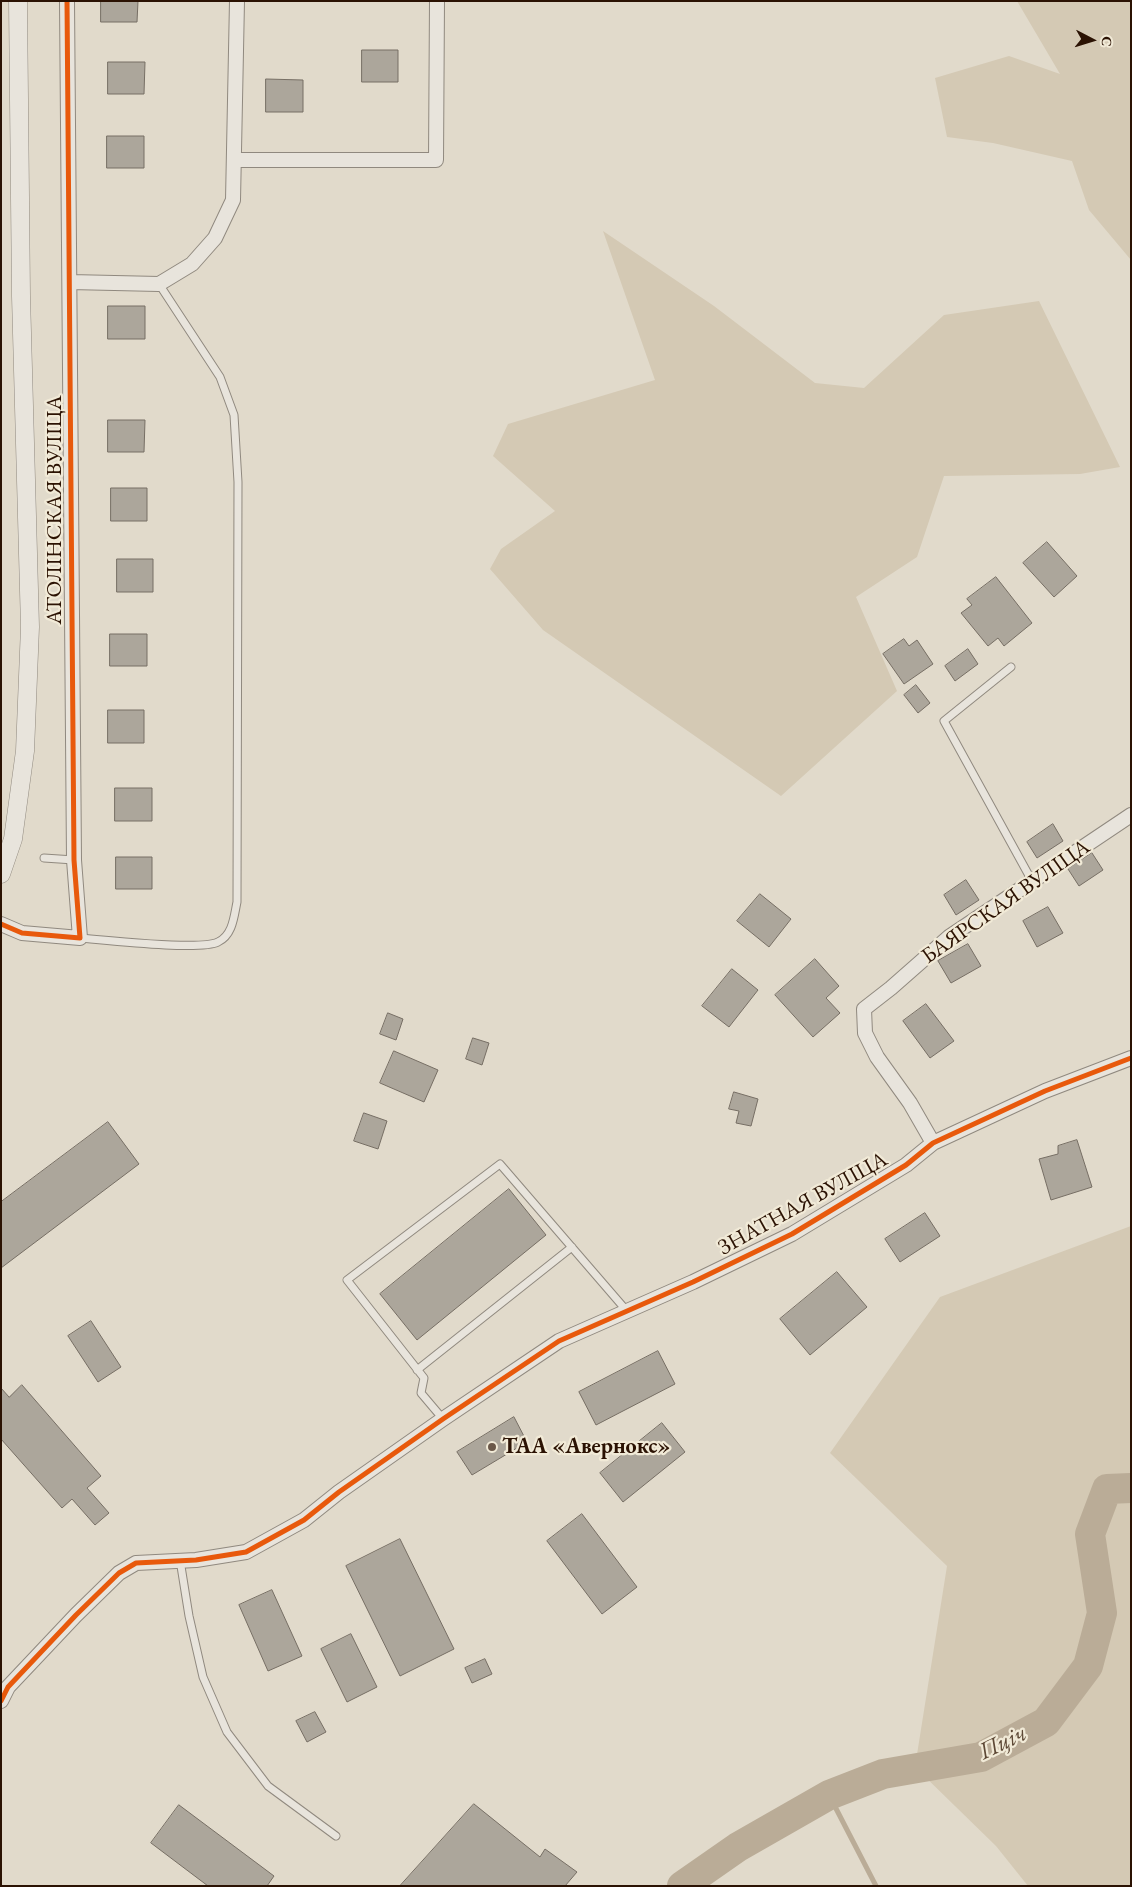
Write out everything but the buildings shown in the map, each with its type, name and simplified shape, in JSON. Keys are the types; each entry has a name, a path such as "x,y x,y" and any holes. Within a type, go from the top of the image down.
{"street":[{"name":"АТОЛІНСКАЯ ВУЛІЦА","path":"1,874 13,839 25,751 30,627 21,296 18,1"},
{"name":"АТОЛІНСКАЯ ВУЛІЦА","path":"67,1 74,860 80,938"},
{"path":"70,282 159,284 192,264 215,238 233,200 236,160 238,1"},
{"path":"236,160 436,160 437,1"},
{"name":"БАЯРСКАЯ ВУЛІЦА","path":"932,1143 910,1103 877,1057 865,1033 864,1009 949,937 1131,816"},
{"path":"1,924 22,933 80,938"},
{"name":"ЗНАТНАЯ ВУЛІЦА","path":"1,1701 8,1687 76,1615 119,1574 136,1563 214,1558 246,1552 304,1520 339,1492 559,1340 693,1282 792,1234 906,1165 932,1143 1045,1091 1131,1058"}],"lane":[{"path":"80,938 189,946 218,942 232,928 237,902 238,482 234,415 220,377 159,284"},
{"path":"1011,667 944,721 1032,881"},
{"path":"44,858 74,860"},
{"path":"443,1419 421,1393 424,1378 347,1280 500,1164 626,1310"},
{"path":"417,1370 572,1247"},
{"path":"180,1560 189,1616 203,1677 227,1732 268,1786 336,1836"}],"shaded area":[{"path":"1017,1 1131,1 1131,260 1089,210 1072,161 993,143 947,137 935,78 1009,56 1060,74"},
{"path":"603,231 714,306 815,383 864,388 944,315 1039,301 1120,467 1080,474 944,476 917,557 856,597 897,691 781,796 543,630 490,569 501,549 555,511 493,456 508,424 655,380"},
{"path":"1131,1226 1131,1886 1028,1886 996,1846 915,1767 947,1566 830,1453 940,1297"}],"waterway":[{"name":"Пціч","path":"682,1886 738,1847 829,1795 883,1774 981,1757 1046,1722 1088,1666 1102,1613 1090,1534 1107,1489 1131,1488"},
{"path":"829,1795 876,1886"}],"cycle path":[{"path":"1,924 22,933 80,938 74,860 67,1"},
{"path":"1,1701 8,1687 76,1615 119,1573 136,1563 196,1560 246,1552 304,1520 339,1492 559,1341 693,1282 792,1234 906,1165 933,1143 1045,1091 1131,1058"}],"place":[{"name":"ТАА «Авернокс»","path":"492,1447"}]}
